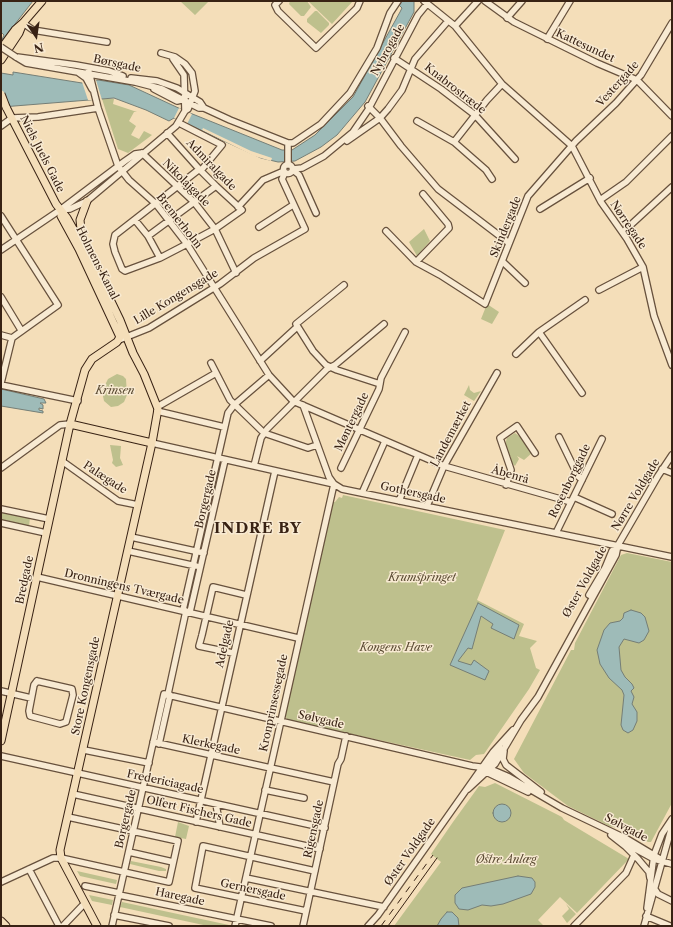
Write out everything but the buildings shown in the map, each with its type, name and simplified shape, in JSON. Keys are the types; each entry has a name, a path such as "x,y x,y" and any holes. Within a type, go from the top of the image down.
{"main road":[{"path":"1,48 15,30 42,1"},
{"path":"1,60 19,33 23,23"},
{"name":"Niels Juels Gade","path":"1,94 6,107 60,210"},
{"path":"83,244 80,220 87,201"},
{"name":"Holmens Kanal","path":"60,210 67,218 83,244 118,323"},
{"name":"Holmens Kanal","path":"60,210 65,224 118,323"},
{"path":"118,323 144,374 157,409"},
{"path":"118,323 120,335 119,340 126,344 132,351"},
{"name":"Bredgade","path":"1,741 70,424 89,362 94,356 119,340"},
{"name":"Store Kongensgade","path":"61,858 60,850 84,750 152,444 157,409"},
{"path":"70,424 152,444"},
{"path":"61,858 97,926"},
{"path":"1,921 6,926"}],"street":[{"path":"279,1 275,5 278,11 316,48 357,8 360,1"},
{"path":"455,26 478,1"},
{"name":"Kattesundet","path":"485,1 506,18 597,63 637,80"},
{"path":"506,18 522,1"},
{"path":"547,39 570,1"},
{"path":"316,213 299,175 288,163 288,143 294,142 314,130 348,96 377,48 390,13 397,2"},
{"path":"426,3 455,26 502,84 572,146"},
{"name":"Nybrogade","path":"342,142 360,122 394,58 426,3"},
{"path":"180,122 222,145 200,170 134,220 114,238 115,252 124,271 160,258 214,229 240,208 263,180 284,172 290,174 293,170 299,169 316,161 342,142 351,139 380,118 395,100 415,59 448,21"},
{"path":"23,23 33,30 107,42"},
{"name":"Vestergade","path":"572,146 637,80 646,68 672,23"},
{"path":"1,48 17,57"},
{"path":"60,210 70,209 87,201 136,161 142,153 180,122 193,97 195,88 193,76 189,69 185,64 163,53 180,66 189,69"},
{"name":"Børsgade","path":"17,57 26,63 76,71 162,89 199,108 204,108"},
{"name":"Børsgade","path":"17,57 109,71 116,75 157,81 186,92 204,108 226,119 288,143"},
{"name":"Knabrostræde","path":"394,58 411,68 475,115 515,159"},
{"path":"180,66 184,75 186,92 185,111"},
{"name":"Bremerholm","path":"88,68 92,89 118,166 122,172 156,204 187,244 269,375 293,401"},
{"path":"184,75 189,69"},
{"path":"76,71 90,81"},
{"path":"184,75 193,76"},
{"path":"637,80 672,116"},
{"path":"454,142 502,84"},
{"path":"368,106 380,118 438,189 509,243"},
{"path":"1,126 12,118 38,117 98,108"},
{"path":"417,121 454,142 486,170 492,179"},
{"name":"Admiralgade","path":"168,133 200,170 240,208"},
{"path":"600,200 626,182 672,136"},
{"name":"Nørregade","path":"572,146 590,178 600,200 623,232 643,267 654,316 672,365"},
{"name":"Skindergade","path":"416,262 440,275 485,304 528,196 572,146"},
{"path":"1,250 60,210 133,155 142,153"},
{"name":"Nikolajgade","path":"142,153 194,202 214,229 236,273"},
{"path":"259,226 293,205 282,179 284,167 288,163"},
{"path":"540,209 590,178"},
{"path":"148,236 216,186"},
{"path":"623,232 672,187"},
{"path":"386,231 416,262 449,228 448,224 423,194"},
{"name":"Lille Kongensgade","path":"119,340 149,328 236,273 254,258 276,247 305,229 293,205"},
{"path":"1,216 58,305 12,338 1,384 78,401"},
{"path":"134,220 148,236 160,258"},
{"path":"503,262 525,283"},
{"path":"599,290 643,267"},
{"path":"260,361 344,284"},
{"path":"1,297 22,330"},
{"path":"516,354 539,332 585,300"},
{"path":"254,466 264,433 293,401 330,368 384,324"},
{"path":"297,326 313,351 330,368 380,384"},
{"name":"Møntergade","path":"341,468 380,384 381,378 405,332"},
{"path":"539,332 582,393"},
{"path":"1,335 12,338"},
{"path":"211,363 230,400 264,433 308,448 317,446"},
{"path":"157,409 216,373"},
{"name":"Landemærket","path":"427,506 444,466 497,373"},
{"path":"234,405 269,375"},
{"name":"Åbenrå","path":"293,401 444,466 506,485 573,499 612,514"},
{"name":"Borgergade","path":"112,926 138,809 149,763 156,743 186,611 192,566 224,427 228,413 234,405"},
{"path":"303,405 329,477 334,484"},
{"path":"157,409 224,427"},
{"path":"1,468 60,425 70,424"},
{"path":"506,485 512,470 500,438 516,426 535,453"},
{"path":"559,437 578,476 582,480"},
{"name":"Rosenborggade","path":"556,533 602,439"},
{"path":"362,493 385,441"},
{"name":"Gothersgade","path":"152,444 334,484 342,489 672,557"},
{"path":"399,501 418,455"},
{"name":"Nørre Voldgade","path":"618,545 662,469 669,465 672,455"},
{"name":"Borgergade","path":"186,611 201,567 225,460"},
{"name":"Palægade","path":"62,461 118,501 138,505"},
{"path":"662,469 672,473"},
{"name":"Adelgade","path":"196,822 220,707 275,471"},
{"name":"Kronprinsessegade","path":"235,926 298,638 334,484"},
{"path":"206,506 214,507"},
{"path":"1,509 49,519"},
{"path":"1,523 46,533"},
{"path":"131,537 204,553"},
{"name":"Øster Voldgade","path":"368,926 468,789 505,748 533,702 538,697 594,592 600,586 618,552 618,545"},
{"path":"128,551 201,567"},
{"name":"Dronningens Tværgade","path":"37,577 298,638"},
{"path":"233,654 199,646 213,587 246,595"},
{"path":"37,681 70,687 73,690 73,695 67,722 62,724 30,716 28,711 31,698 34,685 37,681"},
{"path":"1,690 31,698"},
{"name":"Sølvgade","path":"167,694 486,769 509,777 562,808 657,858"},
{"path":"486,769 502,745 519,724"},
{"name":"Rigensgade","path":"303,926 334,782 346,736"},
{"name":"Klerkegade","path":"156,743 334,782"},
{"path":"505,748 503,759 506,765 562,808"},
{"path":"84,750 149,763"},
{"name":"Fredericiagade","path":"1,756 325,828"},
{"name":"Sølvgade","path":"486,769 611,835 672,864"},
{"path":"265,790 304,798"},
{"name":"Olfert Fischers Gade","path":"73,794 320,849"},
{"path":"322,802 330,804"},
{"path":"216,804 220,827"},
{"path":"1,882 53,858 61,858 169,882 178,841 68,817"},
{"path":"646,916 654,890 657,858 671,827 672,819"},
{"path":"644,926 651,880 662,834 671,827"},
{"name":"Sølvgade","path":"611,835 634,855 646,868 654,890"},
{"name":"Gernersgade","path":"250,856 203,846 195,888 306,911"},
{"path":"129,852 173,862"},
{"path":"574,926 626,873 634,855"},
{"path":"250,856 315,871"},
{"path":"29,869 59,926"},
{"path":"246,878 384,906"},
{"name":"Haregade","path":"85,886 271,926"},
{"path":"654,890 662,897 672,901"},
{"path":"63,926 85,903"},
{"path":"114,915 169,926"},
{"path":"646,916 670,926"}],"green space":[{"path":"180,1 209,1 195,15"},
{"path":"290,1 307,1 311,7 304,16 301,16 289,4"},
{"path":"308,1 353,1 332,24"},
{"path":"315,11 317,11 329,23 329,25 321,33 307,22 307,19"},
{"path":"102,99 114,99 113,104 137,112 134,112 129,121 136,126 131,135 139,139 144,131 152,135 128,153 118,149"},
{"path":"424,229 430,241 417,256 409,242"},
{"path":"487,304 499,312 492,324 481,319"},
{"name":"Krinsen","path":"117,374 126,379 127,395 124,402 118,406 111,407 104,401 102,391 108,379"},
{"path":"469,385 470,390 474,393 481,391 474,401 464,395"},
{"path":"515,433 524,440 532,453 524,460 517,456 519,459 515,466 511,462 511,457 505,444 507,438"},
{"path":"110,445 121,446 120,458 123,465 116,467 112,463 113,460"},
{"name":"Kongens Have","path":"343,495 505,530 477,600 524,624 519,636 537,641 530,648 536,668 540,670 529,689 484,754 476,755 470,760 288,720 285,716 331,507 333,502 335,502 339,497 342,498"},
{"path":"1,511 30,517 29,527 1,522"},
{"path":"627,553 672,562 672,803 651,842 648,842 629,831 609,826 568,806 524,773 514,759 571,650 574,650 575,643 621,555"},
{"name":"Østre Anlæg","path":"495,783 562,817 564,820 629,859 577,913 560,897 538,920 544,926 394,926 441,862 431,854 453,822 479,786 485,787"},
{"path":"178,822 189,826 186,839 175,837"},
{"path":"131,861 161,867 166,869 166,871 159,871 130,864"},
{"path":"77,871 117,880 116,884 80,876"},
{"path":"89,895 113,900 112,905 92,901"},
{"path":"122,902 229,926 208,926 120,907"},
{"path":"566,904 576,914 567,923 562,916 569,909"}],"water":[{"path":"1,1 33,1 1,42 4,35 1,32"},
{"path":"395,1 414,1 414,12 365,102 337,135 321,147 295,161 278,162 261,158 174,118 169,121 146,110 114,98 2,107 1,105 1,73 13,75 13,72 82,83 98,80 129,85 185,111 282,150 292,150 315,135 353,97 402,8"},
{"path":"1,389 44,399 46,403 40,403 43,405 43,409 39,408 39,410 43,411 43,413 1,406"},
{"path":"478,603 519,625 514,639 491,628 493,624 481,616 472,649 468,648 458,661 471,665 474,660 489,671 485,680 450,665"},
{"path":"631,610 641,613 645,617 649,631 644,640 639,643 624,639 619,647 621,670 634,688 631,691 634,697 632,704 637,712 637,721 633,730 628,733 623,730 621,725 624,695 622,690 609,678 600,664 597,650 604,630 610,623 620,621 623,618 624,613"},
{"path":"502,804 508,807 511,813 508,819 502,822 496,819 493,813 496,807"},
{"path":"518,876 532,878 535,882 535,887 531,894 503,904 491,906 482,905 468,910 459,909 455,903 455,895 462,888"},
{"path":"447,912 452,912 458,918 459,926 437,926"}],"pier":[{"path":"96,80 102,100 88,100 82,82"},
{"path":"179,108 192,114 187,124 174,118"},
{"path":"203,128 251,151 272,158 271,161 254,156 202,130"}],"tram line":[{"path":"388,926 437,858"}],"railway":[{"path":"381,926 433,855"}],"district":[{"name":"INDRE BY","path":"258,529"}],"park label":[{"name":"Krumspringet","path":"422,578"}]}
